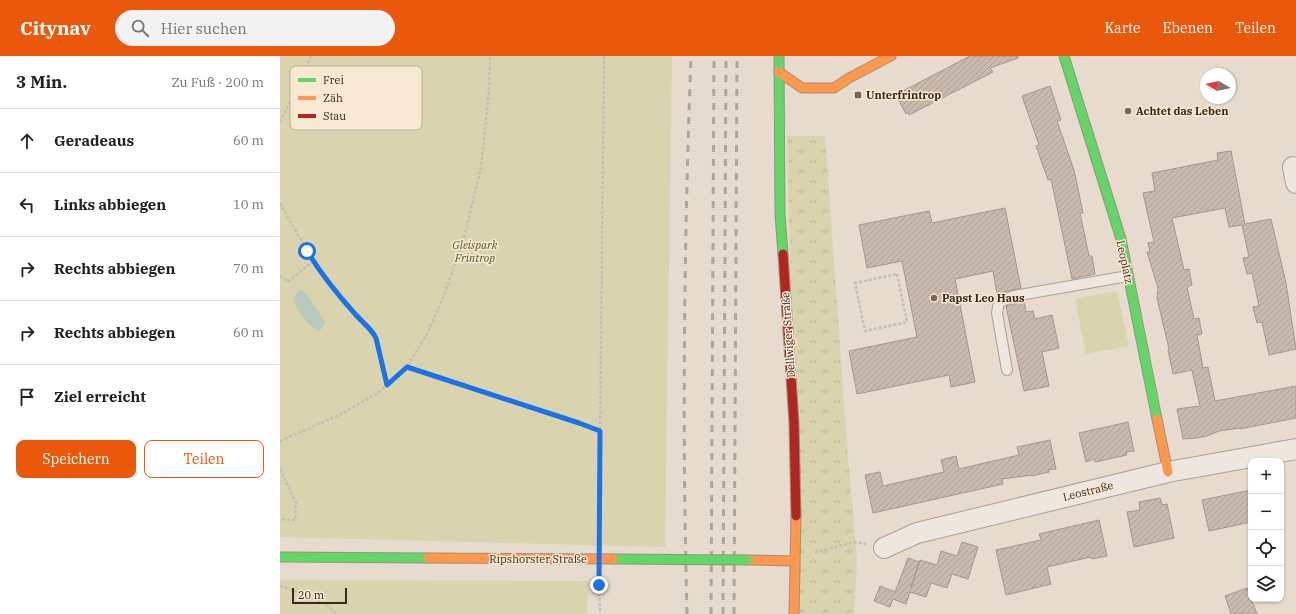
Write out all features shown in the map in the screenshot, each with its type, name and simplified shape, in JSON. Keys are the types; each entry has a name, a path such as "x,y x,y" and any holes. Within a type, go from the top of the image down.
{"street":[{"name":"Dellwiger Straße","path":"779,56 780,214 794,423 794,614"},
{"path":"779,72 802,88 834,88 849,78 891,56"},
{"name":"Leoplatz","path":"1064,56 1121,239 1168,472"},
{"name":"Leostraße","path":"884,548 918,533 1168,472 1296,449"},
{"name":"Ripshorster Straße","path":"280,557 795,561"}],"lane":[{"path":"1007,370 997,313 999,302 1014,296 1128,276"}],"path":[{"path":"307,66 311,56"},
{"path":"280,441 343,413 378,393 407,367 427,334 445,293 465,234 481,167 489,90 490,56"},
{"path":"599,545 604,56"},
{"path":"280,122 290,102"},
{"path":"280,203 318,270 356,316 373,331 387,385"},
{"path":"280,276 288,282 313,261"},
{"path":"897,274 907,322 865,331 855,283 897,274"},
{"path":"407,367 600,431"},
{"path":"280,469 296,503 295,520 280,519"},
{"path":"795,561 810,553 855,542"},
{"path":"599,577 600,614"},
{"path":"280,586 323,602 336,614"}],"green space":[{"name":"Gleispark Frintrop","path":"280,56 672,56 665,547 280,537"},
{"path":"787,136 825,136 857,561 854,614 798,614"},
{"path":"1117,291 1129,346 1086,354 1075,299"},
{"path":"280,580 589,581 587,614 280,614"}],"shaded area":[{"path":"299,290 302,290 307,296 324,320 325,323 319,331 307,322 296,307 293,298"}],"building":[{"path":"970,56 1018,56 1018,58 990,68 993,72 909,115 908,112 906,114 897,97 902,94 901,92"},
{"path":"1050,86 1061,120 1057,121 1074,170 1083,213 1080,213 1089,256 1092,256 1095,274 1072,279 1051,179 1048,180 1036,146 1039,145 1022,96"},
{"path":"1231,151 1245,224 1271,219 1286,283 1296,349 1269,355 1262,322 1257,323 1253,307 1259,306 1252,273 1247,274 1243,258 1249,257 1242,225 1229,227 1225,208 1172,218 1184,270 1189,269 1192,285 1187,287 1194,319 1199,318 1202,334 1197,335 1203,368 1208,367 1215,401 1296,386 1296,418 1240,429 1219,431 1197,438 1183,439 1177,409 1200,406 1192,370 1173,374 1169,349 1157,298 1158,288 1147,252 1150,252 1148,243 1154,242 1143,193 1155,191 1152,173 1218,160 1217,153"},
{"name":"Papst Leo Haus","path":"1005,208 1021,288 997,294 993,271 955,279 975,382 951,387 949,375 857,394 849,351 917,337 902,261 867,268 859,225 929,211 932,223"},
{"path":"1024,301 1026,312 1033,311 1035,319 1052,315 1059,348 1042,352 1049,386 1024,391 1006,306"},
{"path":"1128,422 1134,451 1126,452 1127,455 1095,462 1094,459 1086,462 1079,433"},
{"path":"1050,440 1056,469 1048,470 1049,472 1032,476 1002,479 1003,484 873,513 865,475 880,472 883,486 944,472 941,460 956,456 959,469 1019,455 1017,447"},
{"path":"1248,491 1248,523 1209,531 1202,500"},
{"path":"1160,498 1162,505 1167,504 1174,538 1134,547 1127,512 1140,510 1139,502"},
{"path":"1099,520 1107,556 1092,559 1091,557 1047,567 1051,584 1006,595 996,550 1041,540 1039,534"},
{"path":"962,542 978,547 968,579 952,574 947,588 931,583 926,597 910,592 906,604 893,599 890,607 874,601 880,586 895,592 908,558 919,562 911,588 920,560 937,565 941,551 957,556"},
{"path":"1247,588 1248,602 1252,602 1257,614 1231,614 1225,596"}],"railway":[{"path":"687,614 685,544 684,335 691,56"},
{"path":"711,614 714,56"},
{"path":"723,614 726,56"},
{"path":"734,614 737,56"}],"traffic: fast":[{"path":"779,56 780,214 783,254"},
{"path":"1064,56 1121,239 1157,419"},
{"path":"280,557 428,558"},
{"path":"613,559 747,560"}],"traffic: slow":[{"path":"779,72 802,88 834,88 849,78 891,56"},
{"path":"1157,419 1168,472"},
{"path":"794,614 796,516"},
{"path":"428,558 613,559"},
{"path":"747,560 795,561"}],"traffic: jam":[{"path":"783,254 794,423 796,516"}],"place":[{"name":"Unterfrintrop","path":"858,95"},
{"name":"Achtet das Leben","path":"1128,111"},
{"name":"Papst Leo Haus","path":"934,298"}],"route":[{"path":"307,251 318,270 356,316 373,331 387,385 407,367 600,431 599,585"}]}
